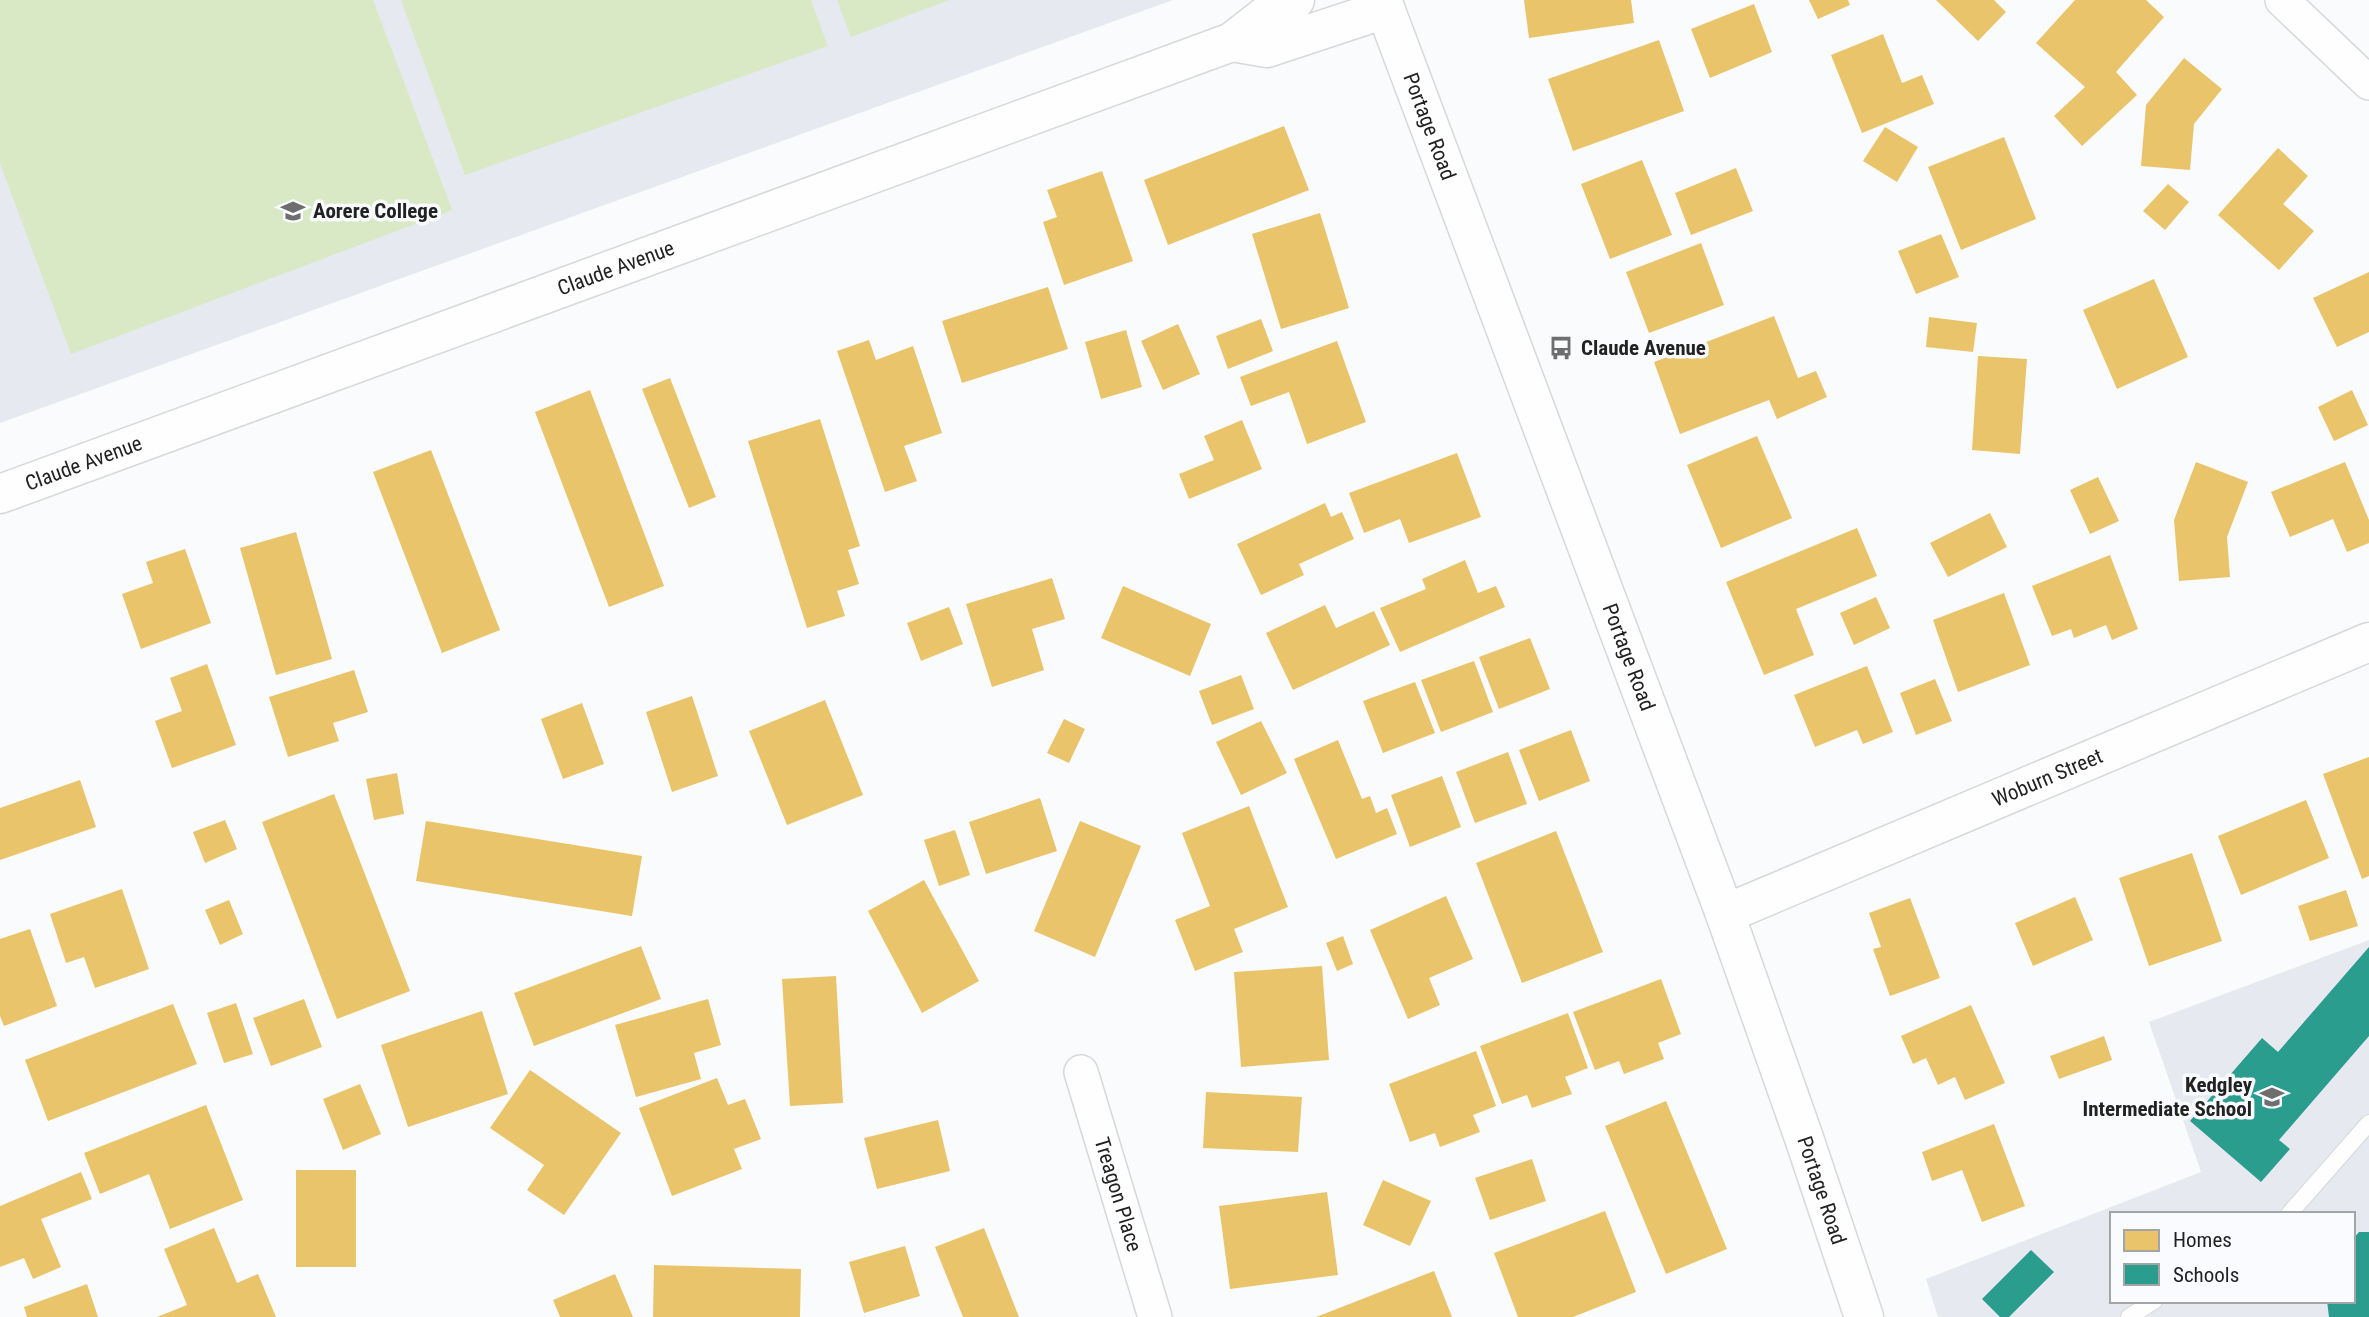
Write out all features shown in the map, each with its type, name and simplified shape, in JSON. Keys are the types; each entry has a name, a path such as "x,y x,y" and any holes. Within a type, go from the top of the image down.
{"main road":[{"name":"Claude Avenue","path":"0,494 1232,42 1269,13 1295,0"},
{"name":"Claude Avenue","path":"1232,42 1266,48 1384,5"},
{"name":"Portage Road","path":"1384,5 1725,914 1804,1138 1863,1317"},
{"name":"Woburn Street","path":"1725,914 2369,642"}],"street":[{"path":"2282,0 2369,83"},
{"name":"Treagon Place","path":"1081,1072 1155,1317"}],"lane":[{"path":"2291,1212 2369,1123"},
{"path":"2130,1317 2151,1303"}],"shaded area":[{"name":"Aorere College","path":"0,0 1173,0 0,423"},
{"name":"Kedgley Intermediate School","path":"2369,940 2369,1317 1938,1317 1926,1279 2201,1172 2149,1022"}],"green space":[{"path":"0,0 373,0 452,210 71,354 0,163"},
{"path":"401,0 811,0 828,46 465,175"},
{"path":"837,0 949,0 851,37"}],"building: Homes":[{"path":"1524,0 1631,0 1634,23 1529,38"},
{"path":"1809,0 1848,0 1850,5 1818,19"},
{"path":"1936,0 1994,0 2006,12 1978,41"},
{"path":"2075,0 2146,0 2164,17 2116,72 2137,95 2082,146 2054,116 2085,87 2036,43"},
{"path":"1754,4 1772,52 1710,78 1691,29"},
{"path":"1883,34 1902,83 1922,75 1934,104 1862,133 1831,55"},
{"path":"1659,40 1684,111 1573,151 1548,79"},
{"path":"2184,58 2222,89 2194,124 2190,170 2141,166 2146,105"},
{"path":"1284,126 1309,190 1168,245 1144,180"},
{"path":"1885,127 1918,147 1897,182 1863,161"},
{"path":"2004,137 2036,219 1961,250 1928,167"},
{"path":"2278,148 2308,176 2283,204 2314,231 2279,270 2218,215"},
{"path":"1642,160 1672,235 1610,259 1581,184"},
{"path":"1736,168 1753,211 1691,235 1675,193"},
{"path":"1102,171 1133,261 1064,285 1043,222 1057,217 1047,190"},
{"path":"2168,184 2189,202 2165,230 2143,211"},
{"path":"1320,213 1349,308 1281,329 1252,234"},
{"path":"1941,234 1959,277 1916,294 1898,251"},
{"path":"1701,243 1724,305 1649,333 1626,272"},
{"path":"2369,272 2369,332 2337,347 2313,298"},
{"path":"2154,279 2188,357 2117,389 2083,310"},
{"path":"1048,287 1068,349 962,383 942,321"},
{"path":"1774,316 1798,378 1816,371 1827,397 1777,419 1769,400 1680,434 1654,362"},
{"path":"1929,317 1977,323 1973,352 1926,347"},
{"path":"1261,319 1273,351 1228,369 1216,336"},
{"path":"1178,324 1200,374 1163,390 1141,341"},
{"path":"1126,330 1142,387 1101,399 1085,342"},
{"path":"869,340 876,360 913,346 942,433 904,446 917,481 885,492 837,351"},
{"path":"1337,341 1366,422 1307,444 1289,392 1251,406 1240,377"},
{"path":"1978,356 2027,359 2020,454 1972,450"},
{"path":"670,378 716,497 689,508 642,389"},
{"path":"590,390 664,586 609,607 535,412"},
{"path":"2352,390 2368,425 2334,441 2318,407"},
{"path":"820,419 860,546 848,550 859,584 837,591 845,616 807,628 748,441"},
{"path":"1242,420 1262,469 1189,499 1179,474 1214,460 1204,436"},
{"path":"1757,436 1792,518 1721,548 1687,465"},
{"path":"431,450 500,630 442,653 373,472"},
{"path":"1457,453 1481,517 1409,543 1400,519 1364,533 1349,493"},
{"path":"2196,462 2248,482 2227,537 2230,577 2179,581 2174,520"},
{"path":"2345,462 2369,520 2369,543 2347,552 2333,519 2290,537 2271,492"},
{"path":"2098,477 2119,521 2090,534 2070,490"},
{"path":"1325,503 1331,517 1342,512 1354,539 1299,564 1304,575 1261,595 1237,544"},
{"path":"1990,513 2007,547 1948,577 1930,543"},
{"path":"1857,528 1877,576 1796,609 1814,655 1764,675 1726,582"},
{"path":"296,532 332,659 276,675 240,548"},
{"path":"185,549 211,623 141,649 122,594 153,583 146,562"},
{"path":"2110,555 2138,629 2112,640 2106,625 2074,638 2071,629 2052,636 2032,586"},
{"path":"1465,560 1478,593 1496,586 1505,607 1400,652 1380,608 1426,589 1422,579"},
{"path":"1052,578 1065,619 1032,629 1044,670 992,687 966,604"},
{"path":"1123,586 1211,624 1190,676 1101,638"},
{"path":"2004,593 2030,665 1958,692 1933,620"},
{"path":"1876,597 1890,628 1854,645 1840,613"},
{"path":"1325,605 1336,628 1374,611 1390,645 1293,690 1266,633"},
{"path":"949,607 963,644 921,661 907,623"},
{"path":"1530,638 1550,689 1499,709 1479,657"},
{"path":"1474,661 1493,712 1441,732 1421,680"},
{"path":"207,664 236,745 172,768 155,721 182,711 170,678"},
{"path":"1867,666 1893,732 1863,744 1857,730 1815,747 1794,695"},
{"path":"354,670 368,712 333,723 339,741 288,757 269,697"},
{"path":"1241,675 1254,709 1212,725 1199,691"},
{"path":"1935,679 1952,721 1916,735 1900,693"},
{"path":"1415,682 1435,733 1383,753 1363,701"},
{"path":"692,696 718,776 672,792 646,712"},
{"path":"825,700 863,795 787,825 749,731"},
{"path":"582,703 604,764 563,779 541,719"},
{"path":"1064,719 1085,729 1069,763 1047,753"},
{"path":"1261,721 1287,773 1241,795 1216,742"},
{"path":"1571,730 1590,781 1539,801 1519,750"},
{"path":"1338,740 1362,799 1370,796 1376,813 1387,808 1397,834 1336,859 1294,759"},
{"path":"1508,752 1527,804 1475,823 1456,772"},
{"path":"2369,757 2369,876 2362,879 2323,774"},
{"path":"397,773 404,814 374,820 366,779"},
{"path":"1442,776 1461,827 1410,847 1391,795"},
{"path":"80,780 96,827 0,860 0,808"},
{"path":"334,794 410,991 337,1019 262,822"},
{"path":"1040,798 1057,851 986,874 969,822"},
{"path":"2306,800 2329,858 2241,895 2218,836"},
{"path":"1249,806 1288,907 1234,929 1243,952 1195,971 1175,920 1210,906 1182,833"},
{"path":"225,820 237,849 205,863 193,832"},
{"path":"426,821 642,856 632,916 416,881"},
{"path":"1080,821 1141,846 1095,957 1034,931"},
{"path":"955,830 970,875 939,886 924,840"},
{"path":"1556,831 1603,952 1522,983 1476,863"},
{"path":"2192,853 2222,941 2149,966 2119,878"},
{"path":"924,880 979,981 922,1013 868,911"},
{"path":"122,889 149,969 95,988 84,957 66,963 50,914"},
{"path":"2346,890 2358,926 2310,941 2298,906"},
{"path":"1446,896 1473,959 1429,978 1440,1005 1408,1019 1370,930"},
{"path":"2075,897 2093,940 2033,966 2015,923"},
{"path":"1910,898 1940,978 1890,996 1873,949 1881,947 1869,913"},
{"path":"229,900 243,934 220,945 205,910"},
{"path":"30,929 57,1006 4,1026 0,1016 0,939"},
{"path":"1343,936 1353,964 1337,971 1326,943"},
{"path":"641,946 661,999 534,1046 514,993"},
{"path":"1322,966 1329,1060 1241,1067 1234,972"},
{"path":"836,976 843,1103 790,1106 782,979"},
{"path":"1661,979 1681,1034 1658,1043 1664,1059 1624,1074 1619,1061 1595,1070 1573,1012"},
{"path":"304,999 322,1047 271,1066 253,1018"},
{"path":"708,999 721,1045 694,1053 701,1079 636,1097 615,1025"},
{"path":"236,1003 253,1054 224,1063 207,1013"},
{"path":"173,1004 197,1064 48,1121 25,1060"},
{"path":"1971,1005 2005,1083 1965,1100 1955,1077 1938,1085 1926,1058 1913,1064 1901,1036"},
{"path":"482,1011 508,1094 408,1127 381,1045"},
{"path":"1568,1013 1588,1068 1565,1077 1572,1094 1532,1108 1527,1095 1502,1104 1480,1046"},
{"path":"2104,1036 2112,1060 2059,1079 2050,1056"},
{"path":"1476,1051 1496,1106 1473,1115 1480,1132 1440,1147 1435,1133 1410,1142 1389,1084"},
{"path":"530,1070 621,1133 564,1215 527,1190 544,1165 490,1128"},
{"path":"717,1078 728,1105 745,1099 761,1139 734,1149 742,1169 672,1196 639,1108"},
{"path":"360,1084 381,1134 343,1150 323,1099"},
{"path":"1206,1092 1302,1097 1298,1152 1203,1148"},
{"path":"1666,1101 1727,1249 1666,1274 1605,1126"},
{"path":"206,1105 243,1200 170,1229 149,1174 100,1194 84,1153"},
{"path":"938,1120 950,1171 877,1189 864,1138"},
{"path":"1994,1124 2025,1206 1982,1222 1962,1170 1932,1181 1922,1152"},
{"path":"1532,1159 1546,1201 1490,1220 1475,1178"},
{"path":"296,1170 356,1170 356,1267 296,1267"},
{"path":"81,1172 92,1199 41,1219 61,1267 33,1279 24,1258 0,1267 0,1206"},
{"path":"1383,1180 1431,1201 1410,1246 1363,1225"},
{"path":"1327,1192 1338,1275 1230,1289 1219,1206"},
{"path":"1605,1211 1636,1292 1573,1317 1518,1317 1494,1253"},
{"path":"214,1228 237,1283 258,1274 276,1317 157,1317 187,1305 164,1249"},
{"path":"984,1228 1019,1317 963,1317 935,1247"},
{"path":"905,1246 920,1296 864,1313 849,1262"},
{"path":"654,1265 801,1269 800,1317 653,1317"},
{"path":"1434,1271 1452,1317 1316,1317"},
{"path":"615,1274 633,1317 560,1317 553,1300"},
{"path":"87,1284 98,1317 27,1317 24,1307"}],"building: Schools":[{"path":"2369,947 2369,1036 2279,1140 2290,1149 2261,1182 2190,1121 2262,1038 2278,1052"},
{"path":"2359,1232 2369,1232 2369,1317 2329,1317 2327,1303 2355,1303 2355,1237"},
{"path":"2031,1250 2054,1272 2009,1317 2000,1317 1982,1299"}],"place":[{"name":"Aorere College","path":"293,211"},
{"name":"Claude Avenue","path":"1561,348"},
{"name":"Kedgley Intermediate School","path":"2272,1097"}]}
